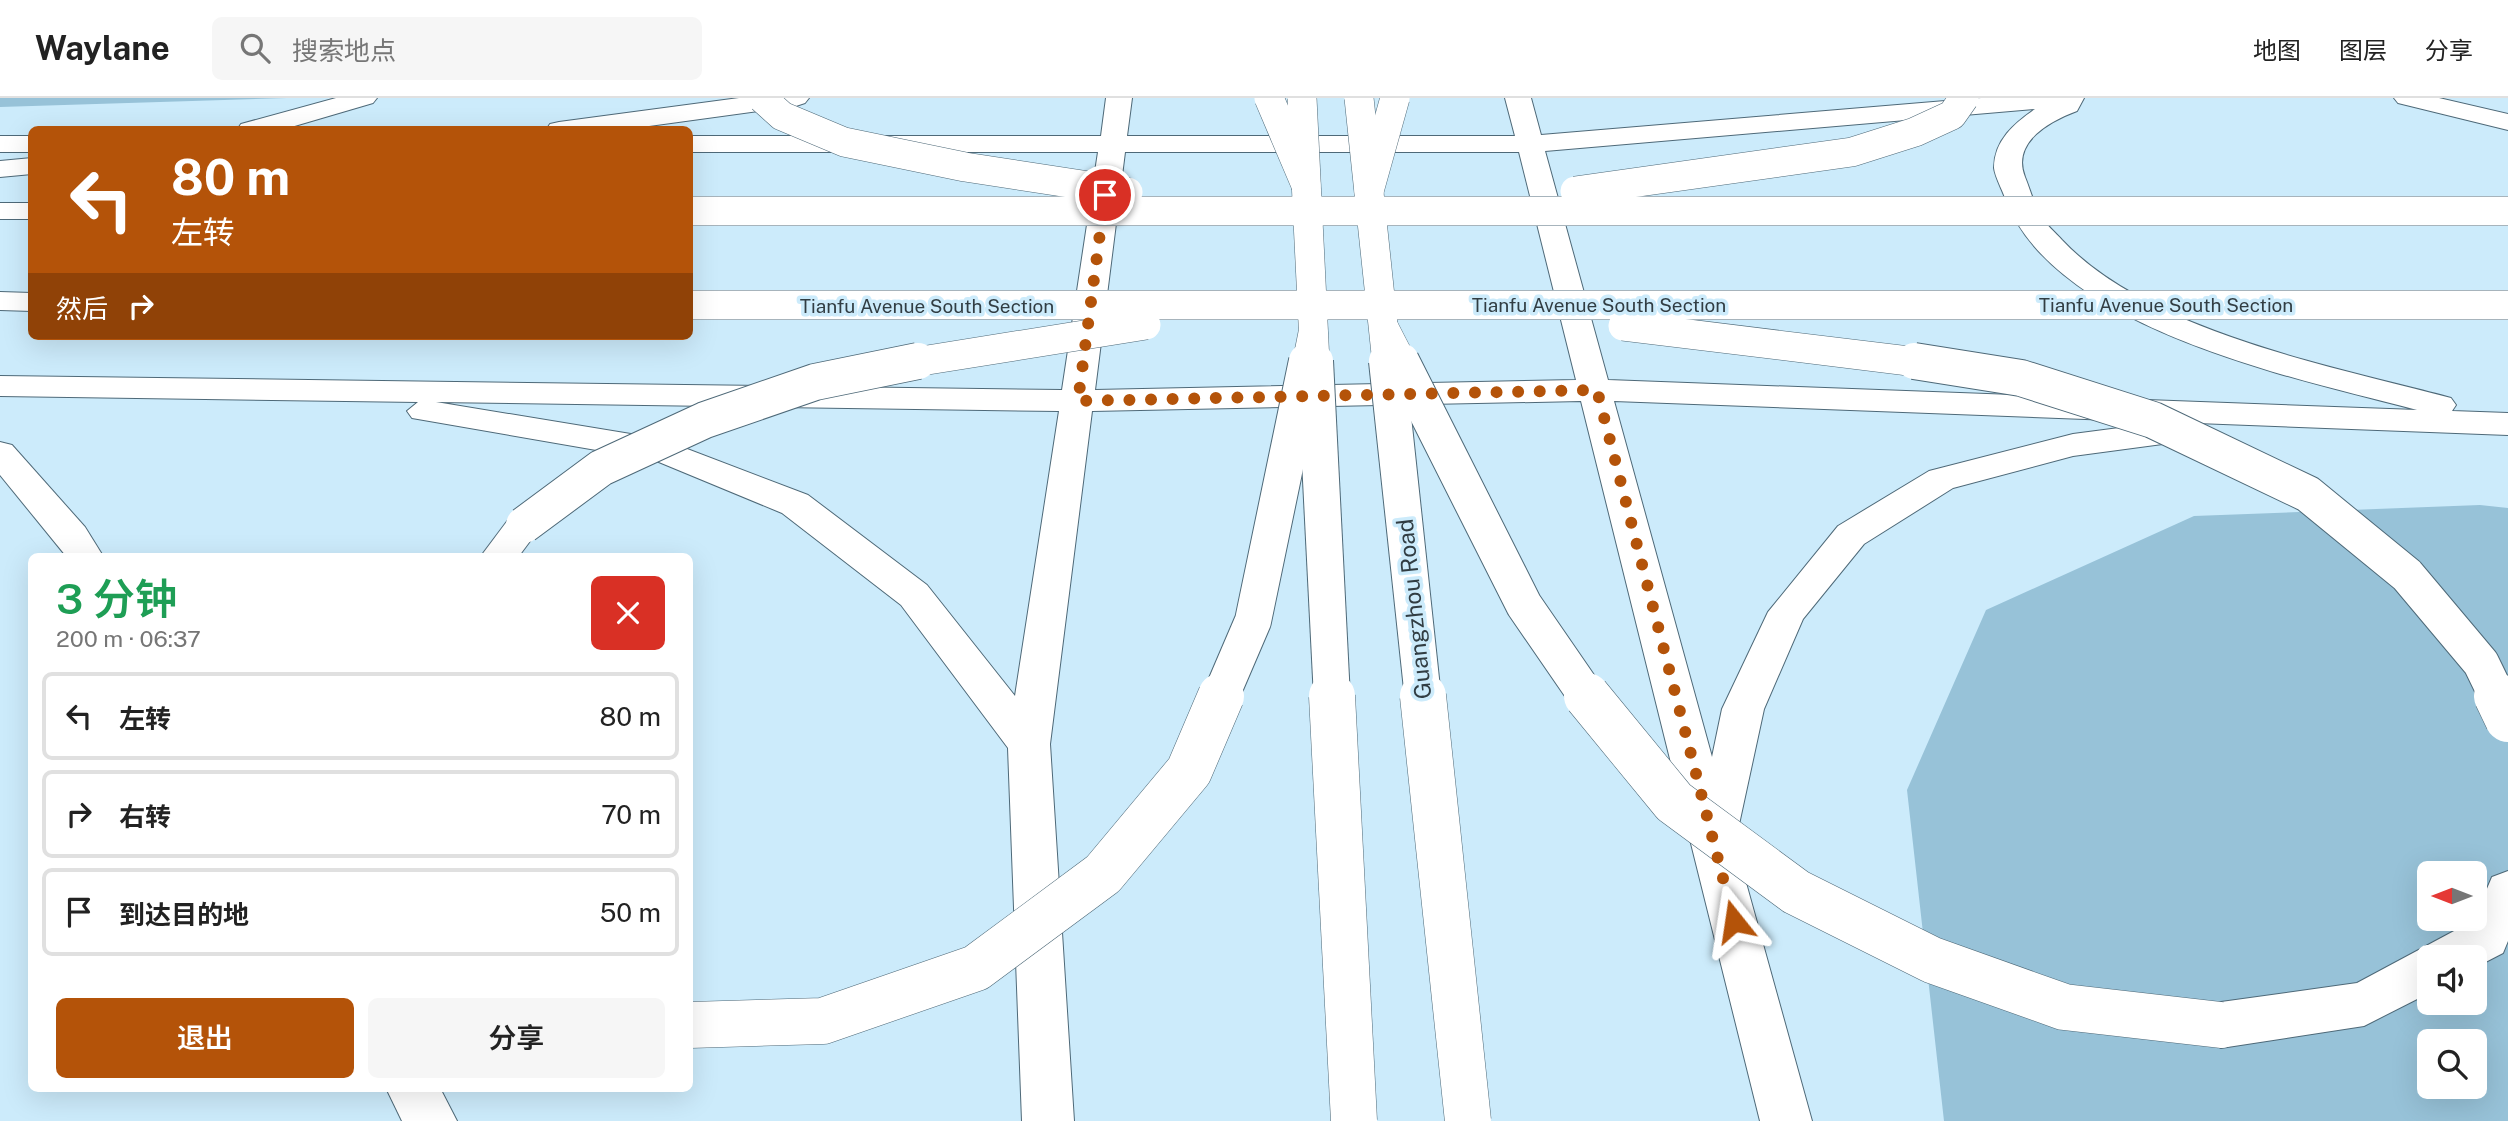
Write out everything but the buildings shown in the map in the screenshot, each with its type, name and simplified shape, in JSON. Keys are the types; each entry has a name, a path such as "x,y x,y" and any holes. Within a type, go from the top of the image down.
{"main road":[{"path":"264,126 364,98"},
{"path":"762,98 782,116 844,142 965,167 1250,211"},
{"path":"589,126 796,98"},
{"path":"1048,1121 1029,744 1119,98"},
{"path":"1269,98 1306,185"},
{"path":"1302,98 1354,1121"},
{"name":"Guangzhou Road","path":"1359,98 1468,1121"},
{"path":"1369,191 1395,98"},
{"path":"1518,98 1597,390 1786,1121"},
{"path":"1942,98 1996,105"},
{"path":"1425,211 1852,152 1915,132 1952,115 1964,98"},
{"path":"693,144 1531,144 2071,98"},
{"path":"2090,98 2043,114 2018,134 2008,168 2028,220 2076,272 2172,326 2280,363 2417,401 2508,418"},
{"path":"2407,98 2508,122"},
{"path":"0,144 28,144"},
{"path":"0,169 28,166"},
{"path":"0,211 28,211"},
{"path":"693,211 2508,211"},
{"path":"0,301 28,302"},
{"name":"Tianfu Avenue South Section","path":"693,304 1259,307 2508,305"},
{"path":"1450,305 1906,360 2021,378 2153,421 2308,494 2407,575 2481,663 2508,719"},
{"path":"501,553 524,525 601,468 705,419 815,382 924,360 1259,307"},
{"path":"1384,328 1524,605 1597,710 1674,802 1796,892 1932,960 2064,1007 2221,1025 2364,1004 2417,975"},
{"path":"693,1025 824,1021 976,968 1103,874 1189,771 1254,621 1313,333"},
{"path":"0,386 1078,401 1597,390 2508,424"},
{"path":"294,390 661,450 794,504 914,595 1029,744"},
{"path":"1714,846 1743,709 1787,612 1851,535 1941,479 2073,445 2283,416"},
{"path":"0,453 8,458 83,553"},
{"path":"2472,945 2486,938 2508,891"},
{"path":"413,1092 431,1121"}],"shaded area":[{"path":"0,98 287,98 0,107"},
{"path":"2480,505 2508,508 2508,1121 1944,1121 1907,790 1986,610 2194,516"}],"route":[{"path":"1105,195 1078,401 1597,390 1734,921"}]}
